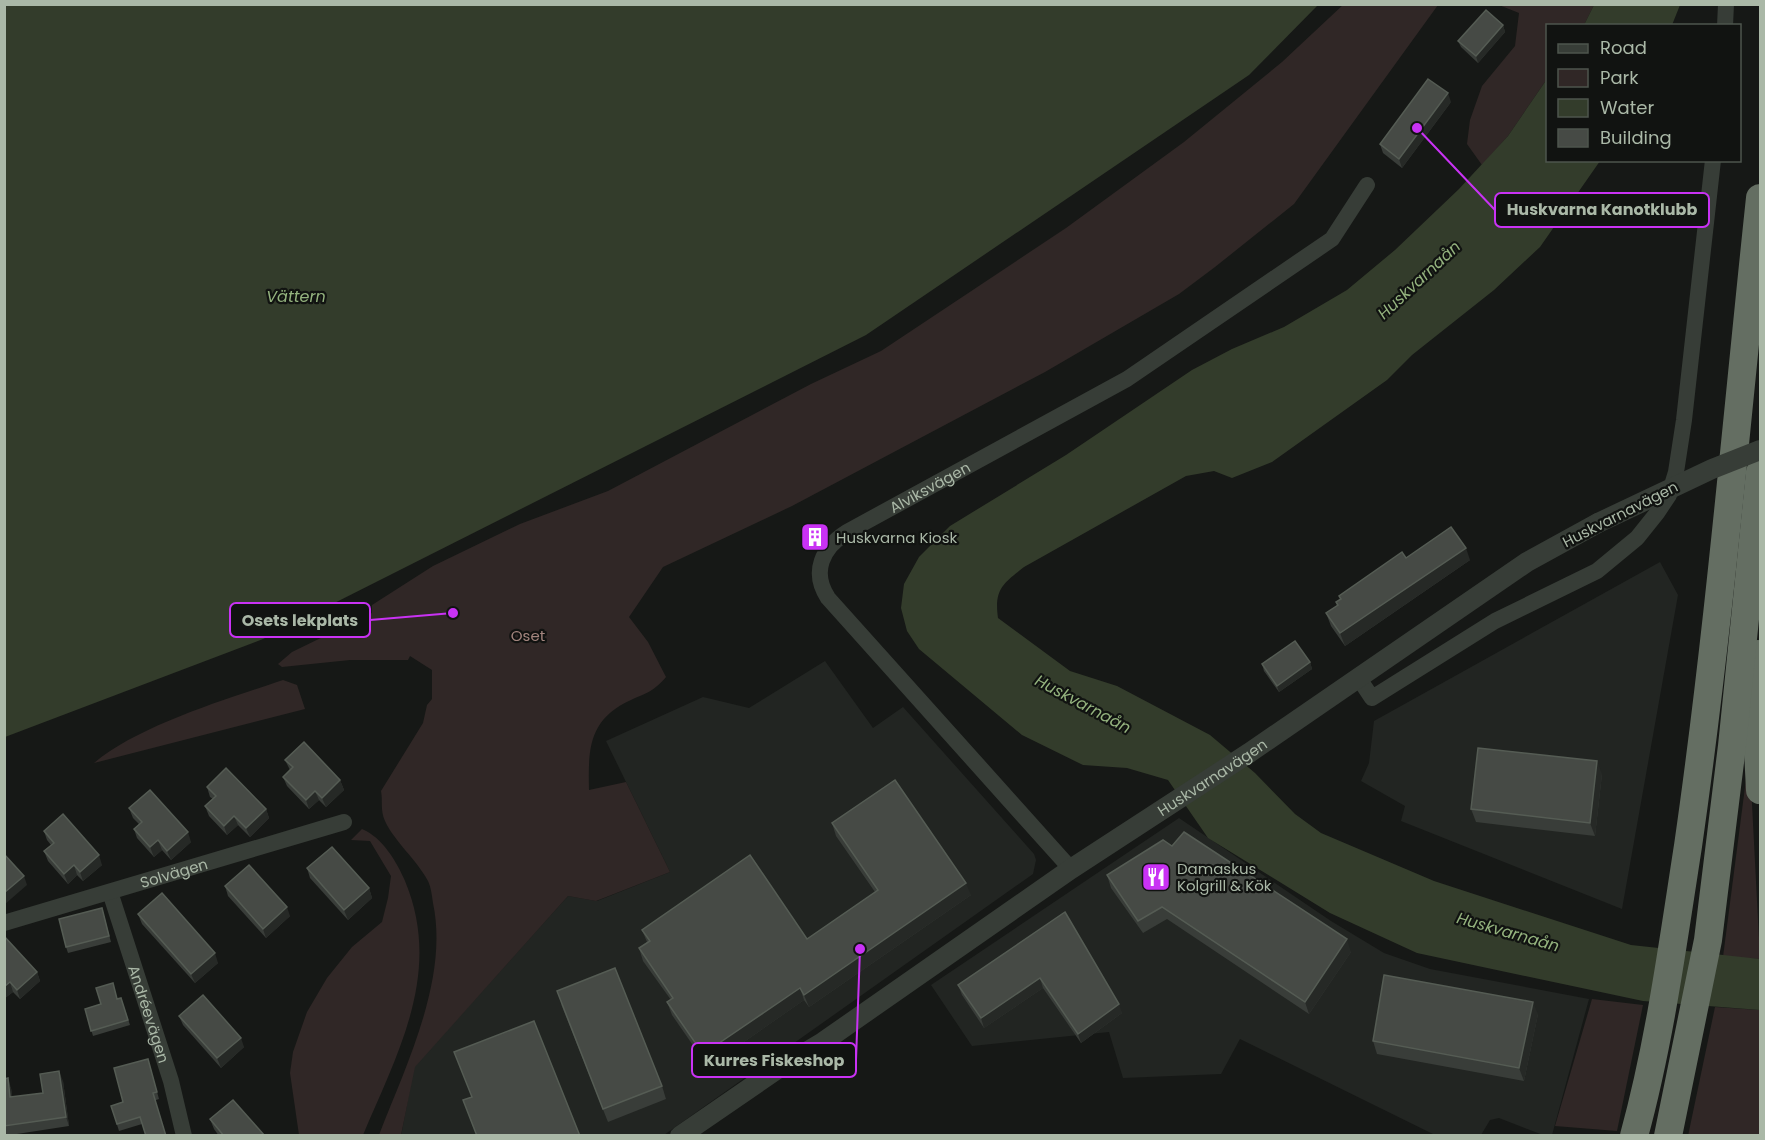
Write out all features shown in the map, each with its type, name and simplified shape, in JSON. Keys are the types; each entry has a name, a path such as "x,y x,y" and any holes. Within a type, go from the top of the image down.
{"highway":[{"path":"1634,1136 1674,934 1703,741 1761,198"},
{"path":"1668,1136 1708,939 1761,472"},
{"path":"1756,513 1756,730 1761,790"}],"street":[{"path":"1725,24 1726,4"},
{"path":"1358,677 1372,698 1496,621 1597,571 1637,538 1657,513 1669,495 1676,472 1684,420 1713,162"},
{"name":"Alviksvägen","path":"1071,869 828,598 818,577 820,566 830,546 847,532 1127,379 1332,239 1367,185"},
{"name":"Huskvarnavägen","path":"692,1132 776,1070 823,1042 1071,869 1249,753 1527,562 1598,523 1712,469 1761,450"},
{"name":"Solvägen","path":"4,923 344,822"},
{"name":"Andréevägen","path":"110,892 171,1081 184,1136"}],"shaded area":[{"path":"1660,562 1678,595 1622,909 1401,821 1405,806 1361,781 1369,763 1374,721"},
{"path":"825,661 873,728 903,707 1034,854 1036,860 1033,874 664,1135 401,1136 414,1067 568,896 597,901 670,872 606,741 703,697 749,708"},
{"path":"1179,818 1331,921 1384,953 1430,969 1589,999 1552,1135 1543,1135 1499,1118 1490,1120 1481,1135 1437,1136 1240,1039 1221,1074 1123,1078 1109,1032 972,1046 931,985"}],"green space":[{"name":"Oset","path":"1344,4 1438,5 1294,204 1179,294 1045,372 792,506 663,567 629,617 648,642 666,677 650,691 617,708 599,726 591,748 589,790 626,782 670,872 596,901 568,896 415,1067 401,1135 379,1135 422,1021 435,961 436,932 429,883 385,821 381,791 423,723 427,705 432,699 432,670 410,656 408,660 350,660 282,667 278,664 292,652 372,613 372,605 433,566 520,524 608,491 811,384 881,351 1066,228 1184,142 1282,62"},
{"path":"1499,5 1594,5 1584,24 1546,24 1546,80 1508,136 1482,165 1467,144 1470,120 1482,86 1515,46 1519,13"},
{"path":"283,680 297,685 305,709 94,763 135,737 184,714"},
{"path":"1748,764 1750,765 1760,959 1723,957"},
{"path":"362,829 382,844 398,866 405,881 416,915 419,947 418,979 402,1042 363,1135 299,1135 290,1073 293,1052 307,1012 327,978 352,947 382,922 388,898 391,876 370,841 351,840"},
{"path":"1592,999 1643,1005 1617,1131 1555,1126"},
{"path":"1715,1007 1760,1010 1760,1135 1688,1136"}],"water":[{"name":"Vättern","path":"5,4 1318,5 1249,75 866,335 263,639 5,737"},
{"path":"1594,4 1680,5 1672,24 1584,24"},
{"name":"Huskvarnaån","path":"1546,80 1546,162 1599,162 1540,247 1494,290 1412,355 1387,380 1272,462 1232,478 1214,471 1186,476 1024,567 1002,588 997,600 998,618 1070,671 1117,686 1210,735 1255,773 1295,814 1321,833 1434,881 1631,945 1760,959 1760,1010 1643,1001 1417,953 1330,913 1208,838 1168,780 1127,768 1083,765 1022,735 919,649 907,631 901,608 904,584 919,557 950,526 1066,455 1192,370 1232,349 1284,327 1347,290 1395,250 1459,189 1508,136"}],"building":[{"path":"1486,10 1503,25 1476,56 1458,41"},
{"path":"1428,79 1448,93 1399,159 1380,144"},
{"path":"1451,527 1466,548 1340,633 1326,613 1338,605 1336,602 1341,599 1339,596 1402,552 1406,558"},
{"path":"1295,641 1310,662 1277,686 1262,664"},
{"path":"304,742 340,780 322,798 315,791 306,800 283,777 293,767 285,760"},
{"path":"1478,748 1597,761 1590,823 1471,809"},
{"path":"226,768 266,809 246,828 234,816 224,826 205,806 216,796 207,787"},
{"path":"895,780 966,883 804,995 800,988 703,1054 667,1002 673,998 639,948 650,941 642,930 750,855 807,939 878,890 832,823"},
{"path":"150,790 188,832 167,851 158,840 150,847 134,829 142,822 129,808"},
{"path":"63,814 99,855 80,872 74,865 64,874 44,851 54,843 44,831"},
{"path":"1184,832 1347,939 1305,1002 1162,907 1138,921 1107,875 1163,840 1172,846"},
{"path":"332,847 369,888 344,910 307,868"},
{"path":"4,854 24,876 4,893"},
{"path":"249,865 287,907 263,929 225,886"},
{"path":"162,893 215,953 191,974 138,914"},
{"path":"102,908 109,936 66,947 59,919"},
{"path":"1065,912 1119,1004 1078,1034 1040,978 981,1018 958,985"},
{"path":"4,936 37,972 17,990 10,982 4,987"},
{"path":"615,968 662,1086 603,1109 557,991"},
{"path":"1384,975 1533,1002 1519,1068 1373,1041"},
{"path":"113,983 117,999 121,998 128,1020 91,1031 85,1009 101,1004 96,988"},
{"path":"203,995 241,1038 217,1058 179,1016"},
{"path":"534,1021 580,1136 477,1136 463,1100 472,1097 454,1052"},
{"path":"148,1059 157,1092 153,1093 166,1136 146,1136 140,1117 117,1124 111,1106 123,1102 114,1068"},
{"path":"59,1071 66,1117 4,1126 4,1079 8,1078 10,1097 43,1093 40,1074"},
{"path":"233,1100 265,1136 224,1136 210,1119"}],"place":[{"name":"Huskvarna Kanotklubb","path":"1417,128"},
{"name":"Huskvarna Kiosk","path":"815,537"},
{"name":"Osets lekplats","path":"453,613"},
{"name":"Damaskus Kolgrill & Kök","path":"1156,877"},
{"name":"Kurres Fiskeshop","path":"860,949"}]}
